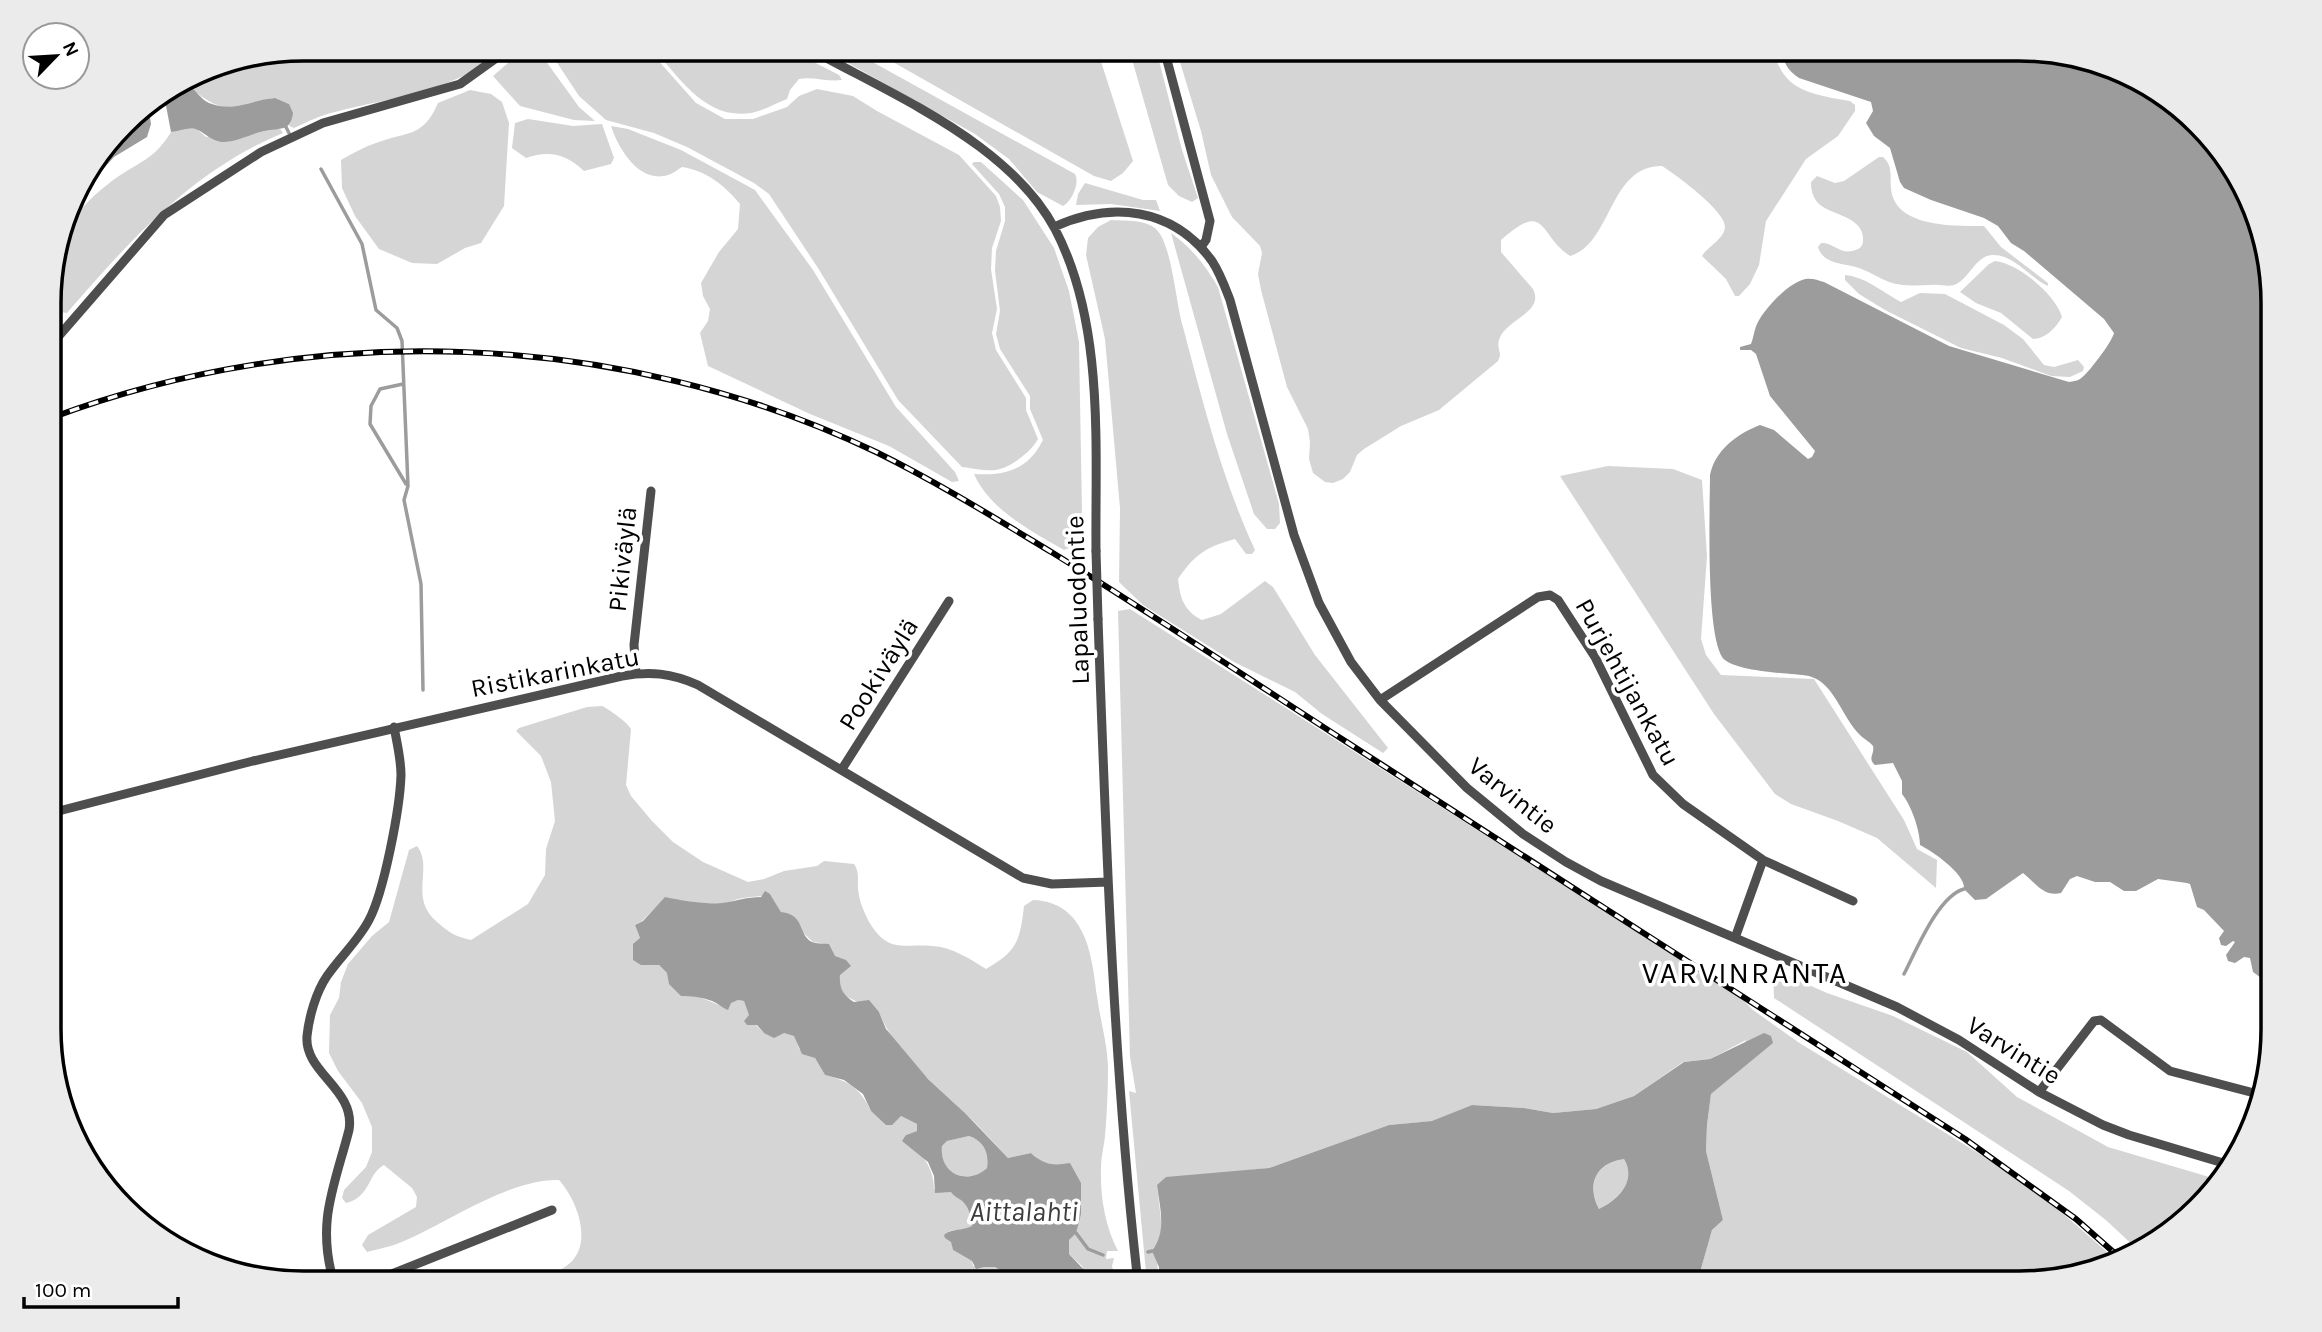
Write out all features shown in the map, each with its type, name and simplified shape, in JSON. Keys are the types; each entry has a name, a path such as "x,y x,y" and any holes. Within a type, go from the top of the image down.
{"street":[{"path":"61,333 164,215 261,152 323,123 460,84 492,61"},
{"name":"Lapaluodontie","path":"832,61 980,147 1022,186 1054,227 1080,290 1093,392 1108,882 1123,1116 1137,1271"},
{"path":"1167,61 1210,222 1206,240 1201,247"},
{"name":"Varvintie","path":"1054,227 1085,215 1110,211 1133,212 1164,221 1184,233 1201,247 1214,264 1230,300 1294,535 1319,603 1351,662 1380,700 1467,788 1546,849 1613,886 1856,988 1927,1021 2039,1092 2103,1125 2220,1162"},
{"name":"Pikiväylä","path":"636,674 634,645 651,491"},
{"name":"Purjehtijankatu","path":"1380,700 1538,597 1554,597 1562,603 1587,642 1653,775 1682,804 1763,860 1853,901"},
{"name":"Pookiväylä","path":"842,769 949,601"},
{"name":"Ristikarinkatu","path":"61,810 394,727 636,674 671,674 698,685 1023,878 1052,884 1108,882"},
{"path":"331,1271 325,1243 326,1216 350,1117 339,1092 312,1058 307,1035 321,986 368,922 378,897 399,798 400,762 394,727"},
{"path":"1735,938 1763,860"},
{"path":"2039,1092 2094,1021 2101,1020 2170,1071 2252,1093"},
{"path":"399,1271 552,1210"}],"shaded area":[{"path":"486,61 444,84 330,113 294,128 289,126 289,104 275,98 234,108 220,106 192,89 225,74 272,63"},
{"path":"510,61 546,61 579,107 595,121 574,120 520,106 493,76"},
{"path":"556,61 659,61 696,103 725,119 753,119 787,107 799,96 817,89 853,96 959,155 996,196 1000,207 1001,221 992,248 991,269 997,309 992,333 996,350 1026,398 1026,410 1038,439 1033,446 1016,461 1001,469 962,467 898,400 818,268 769,194 687,147 654,133 606,120 579,96"},
{"path":"664,61 812,61 839,75 842,80 799,79 787,99 751,113 735,113 707,104 684,84"},
{"path":"844,61 871,61 1075,174 1076,187 1072,196 1063,206 1037,192 1009,159 975,134"},
{"path":"891,61 1101,61 1133,161 1123,173 1111,181 1094,176"},
{"path":"1132,61 1159,61 1182,150 1198,198 1192,202 1179,196 1168,185"},
{"path":"1180,61 1777,61 1784,74 1801,89 1850,101 1855,105 1855,111 1838,136 1806,159 1766,221 1759,265 1750,284 1739,296 1735,296 1726,279 1702,256 1722,235 1725,226 1723,219 1698,193 1662,166 1645,169 1631,178 1595,237 1584,249 1570,256 1541,225 1527,222 1516,228 1501,240 1501,252 1533,289 1535,297 1529,310 1503,333 1498,342 1498,361 1439,410 1401,426 1364,449 1357,455 1350,472 1333,483 1325,482 1313,473 1309,459 1308,429 1287,387 1261,290 1258,274 1262,253 1260,246 1232,217 1211,175"},
{"path":"470,90 491,94 502,102 509,123 504,206 481,243 465,248 437,264 412,263 379,249 355,216 342,188 341,160 358,150 413,132 426,122 438,103"},
{"path":"528,119 573,126 602,124 614,158 611,164 584,171 557,155 542,154 526,158 512,148 515,123"},
{"path":"611,126 628,129 681,150 755,190 813,270 896,407 955,472 959,481 952,482 889,446 810,414 708,366 700,333 708,321 710,309 703,296 701,283 719,252 738,229 740,204 721,185 699,172 682,167 670,174 658,176 639,169 624,154"},
{"path":"185,128 197,129 206,137 274,129 280,129 283,133 250,148 191,187 139,234 67,313 61,312 63,272 69,241 80,210 119,176 154,153 171,132"},
{"path":"1883,157 1888,164 1895,201 1903,211 1914,218 1943,225 1984,226 2001,247 2048,283 2048,286 2015,262 2000,256 1986,256 1964,278 1949,286 1894,284 1859,268 1825,257 1818,247 1821,243 1844,251 1854,251 1862,245 1862,233 1853,221 1818,203 1811,182 1817,176 1835,183 1844,181"},
{"path":"981,162 1023,200 1054,248 1069,291 1079,342 1082,512 1072,547 1064,550 1001,509 981,487 974,474 996,474 1015,469 1030,458 1043,440 1030,409 1030,396 1000,349 996,334 1000,311 995,271 996,251 1005,221 1005,207 999,194 972,164"},
{"path":"1085,183 1143,200 1156,200 1160,211 1111,204 1076,205 1078,194"},
{"path":"1111,220 1147,224 1157,230 1162,238 1214,440 1255,550 1252,554 1246,554 1235,539 1202,553 1178,579 1184,603 1202,620 1221,614 1265,581 1273,587 1315,655 1388,748 1383,753 1322,714 1295,692 1234,662 1143,605 1119,582 1120,508 1105,339 1086,255 1088,238 1098,227"},
{"path":"1171,233 1198,257 1218,287 1279,504 1280,523 1275,529 1267,529 1254,514 1227,434"},
{"path":"1995,261 2025,274 2052,299 2062,317 2050,332 2033,339 2001,313 1976,303 1960,292"},
{"path":"1845,275 1867,282 1901,302 1920,293 1945,294 2004,325 2023,339 2044,365 2054,367 2078,360 2084,367 2083,371 2070,377 2051,376 2002,358 1961,348 1859,294 1845,280"},
{"path":"1608,466 1673,469 1702,480 1707,556 1701,639 1706,655 1721,675 1814,679 1904,820 1917,849 1937,860 1936,888 1877,838 1791,804 1775,794 1714,714 1560,476"},
{"path":"1130,609 1740,997 1753,1010 1798,1042 2030,1185 2108,1253 2066,1266 2035,1270 1701,1270 1712,1230 1723,1220 1706,1151 1711,1094 1735,1074 1746,1040 1710,1059 1683,1062 1634,1096 1596,1109 1553,1113 1524,1108 1472,1105 1433,1121 1389,1125 1269,1168 1221,1173 1157,1185 1162,1229 1158,1271 1146,1271 1129,1091 1136,1093 1130,1057 1118,611"},
{"path":"602,706 618,716 631,729 626,785 631,796 652,821 673,842 703,862 748,882 784,871 817,866 824,861 854,864 863,910 871,925 885,940 891,944 947,949 986,969 1011,950 1021,928 1024,906 1033,900 1051,903 1065,910 1075,920 1089,948 1107,1057 1107,1110 1101,1179 1107,1221 1118,1251 1107,1251 1106,1259 1114,1258 1113,1271 1084,1271 1069,1254 1069,1240 1079,1220 1081,1183 1031,1153 1008,1158 906,1055 886,1028 879,1012 845,996 839,985 840,975 829,944 813,942 781,912 770,894 721,904 665,898 635,925 640,938 641,965 659,965 681,996 697,996 719,1005 744,1001 754,1023 764,1033 795,1036 799,1049 815,1058 825,1075 853,1087 871,1111 895,1121 901,1116 917,1124 917,1131 906,1135 929,1167 934,1189 951,1191 966,1205 971,1217 973,1226 949,1231 953,1250 972,1261 973,1266 995,1267 1001,1271 557,1271 570,1263 581,1244 580,1221 572,1198 559,1180 540,1181 500,1193 404,1241 367,1252 362,1245 368,1235 416,1207 417,1197 412,1188 384,1165 360,1196 346,1203 342,1198 344,1190 366,1167 372,1152 372,1127 362,1103 338,1071 329,1053 330,1015 339,998 341,982 348,964 372,936 389,922 409,850 417,846 422,855 424,903 437,922 453,934 471,940 528,904 545,875 546,849 555,821 551,782 541,756 516,731 587,707"},
{"path":"1773,969 1827,993 1893,1016 1967,1052 2017,1097 2108,1147 2210,1177 2166,1221 2130,1243 2069,1191 1774,998"},
{"path":"969,1136 984,1148 987,1168 971,1176 963,1176 949,1170 942,1156 942,1146 947,1141"},
{"path":"1624,1159 1628,1175 1624,1189 1599,1209 1594,1191 1596,1176 1606,1165"}],"water":[{"path":"1784,61 2019,61 2081,69 2140,94 2166,111 2190,132 2211,156 2228,182 2253,241 2260,287 2260,977 2253,972 2250,958 2244,957 2235,963 2228,961 2226,955 2235,942 2221,945 2219,938 2224,931 2204,910 2197,907 2190,884 2187,883 2158,879 2136,891 2124,891 2110,882 2095,882 2077,876 2070,879 2061,893 2055,894 2040,888 2023,873 1986,899 1975,900 1964,889 1954,870 1920,845 1914,818 1902,794 1902,781 1893,763 1873,763 1873,746 1854,728 1825,686 1809,676 1753,670 1732,664 1725,660 1719,649 1711,603 1709,543 1710,475 1713,466 1728,444 1760,425 1774,430 1808,459 1815,451 1770,396 1756,354 1751,350 1740,350 1740,347 1751,344 1762,316 1783,292 1805,279 1824,282 1949,346 2069,382 2080,379 2088,371 2114,333 2104,319 2011,243 1998,226 1984,218 1904,188 1890,148 1874,136 1866,123 1873,111 1871,102 1799,78"},
{"path":"193,89 209,103 219,106 235,106 275,98 289,104 293,113 289,124 284,128 228,142 215,140 195,129 171,132 166,105"},
{"path":"150,116 151,124 147,137 114,157 103,169 132,132"},
{"name":"Aittalahti","path":"765,891 770,894 781,912 798,921 807,939 814,943 829,944 835,956 846,960 851,966 840,975 844,994 854,1002 869,1000 879,1012 886,1029 928,1079 1008,1158 1031,1153 1049,1164 1070,1163 1081,1183 1081,1214 1076,1233 1069,1240 1069,1254 1085,1271 1001,1271 995,1267 976,1269 972,1261 953,1250 951,1242 944,1235 972,1226 967,1208 951,1192 935,1193 934,1176 928,1162 902,1141 906,1135 917,1131 917,1124 901,1116 892,1125 886,1125 871,1111 863,1094 844,1080 825,1075 815,1058 802,1054 794,1036 784,1033 774,1038 764,1033 757,1025 747,1025 744,1021 749,1015 744,1001 731,1003 728,1010 708,1000 681,996 669,984 667,973 659,965 641,965 633,960 633,944 640,938 635,925 643,921 665,897 717,903 761,897","holes":["969,1136 984,1148 987,1168 971,1176 963,1176 950,1170 942,1156 942,1146 947,1141"]},
{"path":"1764,1033 1771,1036 1773,1043 1711,1094 1706,1151 1723,1220 1712,1230 1701,1270 1159,1271 1152,1251 1161,1228 1157,1185 1166,1177 1269,1168 1389,1125 1432,1121 1472,1105 1524,1108 1553,1113 1596,1109 1634,1096 1684,1062 1710,1059","holes":["1624,1159 1628,1175 1619,1195 1599,1209 1593,1191 1600,1170 1614,1161"]}],"waterway":[{"path":"286,127 289,133"},
{"path":"321,169 362,244 376,310 397,328 402,341 408,486 404,500 421,584 423,690"},
{"path":"403,384 380,389 371,406 370,424 406,484"},
{"path":"1904,974 1937,913 1945,902 1964,889"},
{"path":"1076,1233 1088,1249 1103,1255"},
{"path":"1148,1252 1152,1251"}],"railway":[{"path":"61,415 152,386 255,364 361,353 467,352 573,362 677,381 778,411 876,452 1053,553 1965,1139 2076,1219 2113,1251"}],"district":[{"name":"VARVINRANTA","path":"1745,973"}]}
